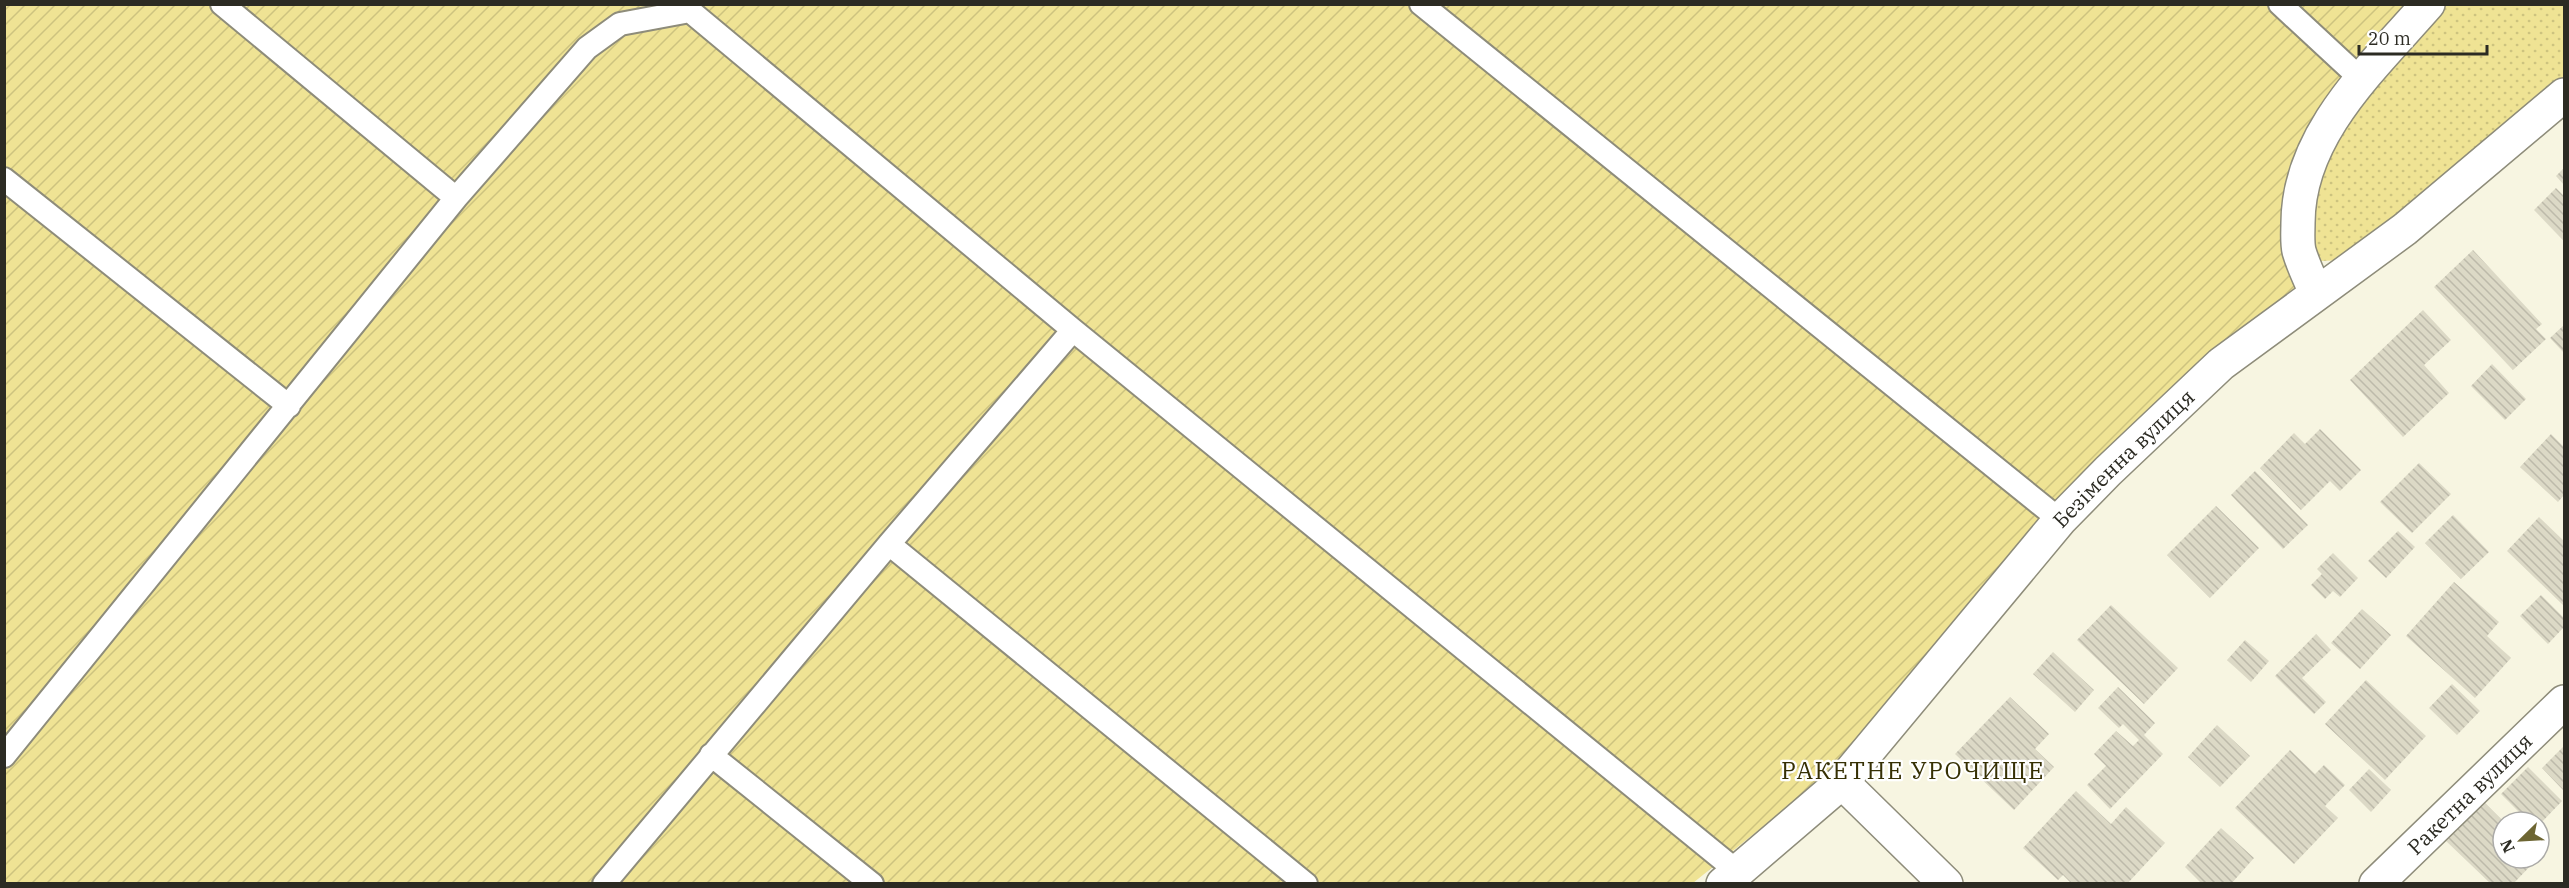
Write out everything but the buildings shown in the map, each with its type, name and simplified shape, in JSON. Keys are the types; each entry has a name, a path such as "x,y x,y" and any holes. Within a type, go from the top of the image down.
{"street":[{"path":"2316,293 2298,249 2298,212 2305,171 2324,132 2362,80 2428,4"},
{"name":"Безіменна вулиця","path":"1730,878 1842,782 2060,519 2221,364 2405,230 2565,95"},
{"name":"Ракетна вулиця","path":"2376,884 2565,702"},
{"path":"1842,782 1946,884"}],"lane":[{"path":"222,4 456,198"},
{"path":"1422,4 2060,519"},
{"path":"2280,4 2362,80"},
{"path":"4,756 456,198 587,48 620,24 651,10 690,8 1730,878"},
{"path":"4,178 289,406"},
{"path":"604,884 889,544 1074,330"},
{"path":"889,544 1305,884"},
{"path":"711,755 872,884"}],"shaded area":[{"path":"5,5 2413,5 2319,127 2299,290 1829,773 1693,883 5,884"},
{"path":"2440,5 2564,5 2564,78 2398,221 2346,260 2320,261 2308,247 2305,212 2330,136"}],"district":[{"name":"РАКЕТНЕ УРОЧИЩЕ","path":"1913,770"}]}
